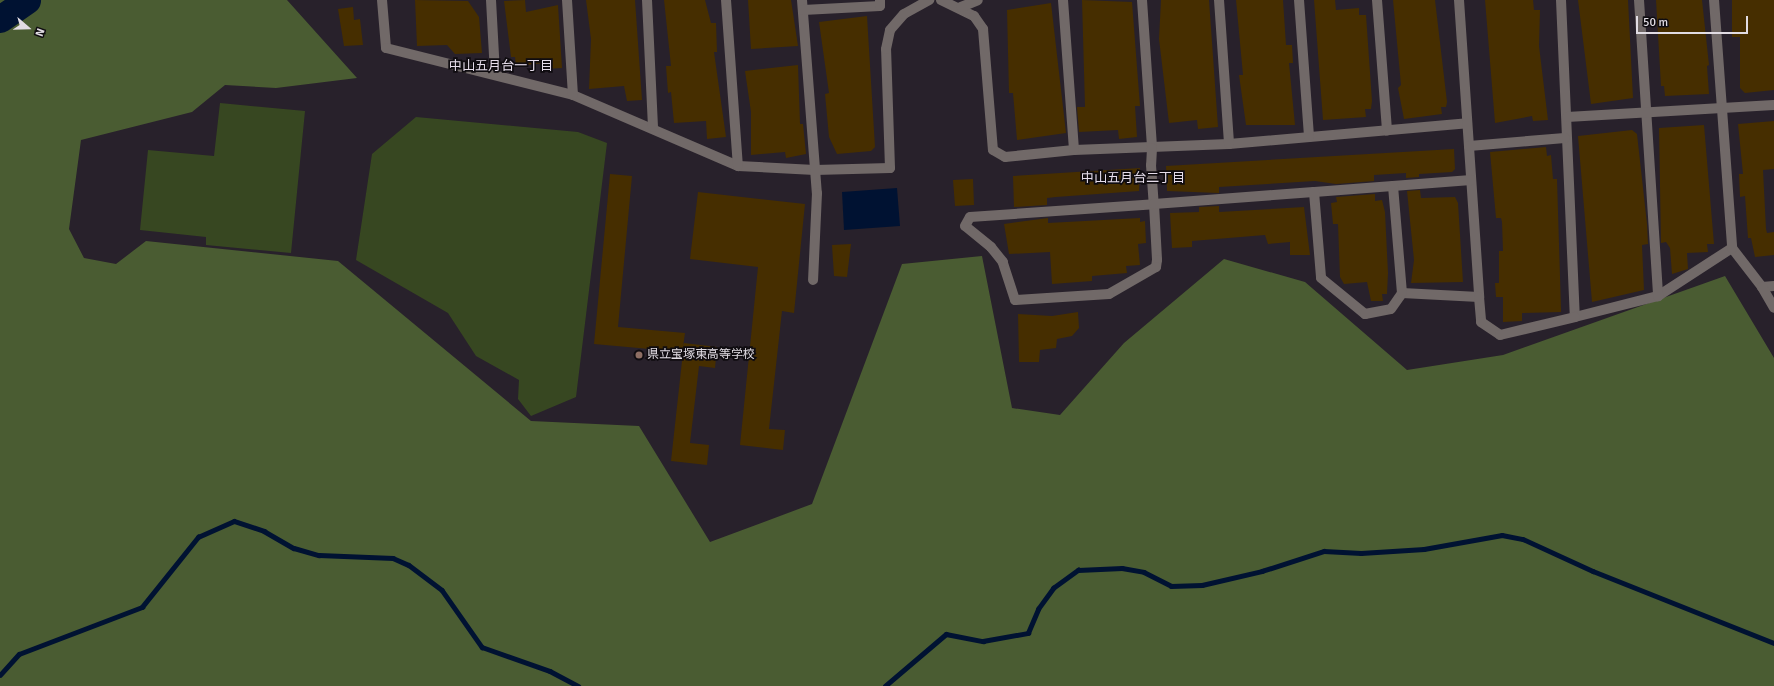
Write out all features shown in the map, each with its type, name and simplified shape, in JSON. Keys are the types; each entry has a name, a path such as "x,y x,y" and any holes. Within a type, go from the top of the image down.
{"street":[{"path":"382,0 386,48 573,95 653,127 738,166 815,170 890,168 886,49 890,30 904,14 929,0"},
{"path":"490,0 495,75"},
{"path":"567,0 573,95"},
{"path":"648,0 653,127"},
{"path":"726,0 738,166"},
{"path":"813,280 817,246 815,170 802,5 880,6 880,0"},
{"path":"941,0 961,7 974,16 987,38 993,150 1005,156 1074,150 1229,144 1467,123"},
{"path":"961,7 978,0"},
{"path":"1063,0 1074,150"},
{"path":"1142,0 1152,148 1154,204 1156,267 1115,291 1093,297 1015,300 1003,262 991,247 965,226 970,217 1154,204 1471,180"},
{"path":"1219,0 1229,144"},
{"path":"1300,0 1309,137"},
{"path":"1378,0 1387,131"},
{"path":"1459,0 1481,322 1500,335 1658,296 1732,248"},
{"path":"1561,0 1567,117 1565,138 1575,317"},
{"path":"1639,0 1658,296"},
{"path":"1714,0 1720,109 1732,248 1762,287 1774,308"},
{"path":"1567,117 1646,115 1774,105"},
{"path":"1469,146 1565,138"},
{"path":"1314,192 1321,278 1365,314 1391,309 1402,293 1393,186"},
{"path":"1762,287 1774,286"},
{"path":"1402,293 1479,297"}],"green space":[{"path":"0,0 287,0 357,78 276,88 225,85 192,112 81,140 69,229 84,258 116,264 146,241 338,261 531,421 639,426 710,542 812,504 902,264 982,256 1012,408 1060,415 1124,343 1224,259 1305,282 1407,370 1503,355 1725,276 1774,358 1774,686 0,686"},
{"path":"220,103 305,111 291,253 206,245 206,237 140,230 148,150 214,156"},
{"path":"416,117 578,132 607,143 576,397 531,416 518,399 519,380 476,356 448,313 356,260 372,154"}],"water":[{"path":"897,188 900,226 844,230 842,192"}],"building":[{"path":"415,0 468,1 479,17 482,53 455,54 447,45 417,46"},
{"path":"525,0 526,12 558,5 562,68 545,69 545,63 516,66 515,57 511,57 504,1"},
{"path":"586,0 635,0 642,100 627,101 624,86 589,89 591,39"},
{"path":"664,0 705,0 711,23 716,23 717,52 714,52 726,137 707,139 706,121 674,123 671,92 668,93 666,66 671,66"},
{"path":"748,0 791,0 798,46 751,49"},
{"path":"1082,0 1132,2 1140,106 1135,106 1137,137 1119,139 1118,130 1079,132 1077,107 1085,107"},
{"path":"1161,0 1209,0 1218,127 1198,129 1197,120 1169,123 1159,39"},
{"path":"1236,0 1283,0 1286,45 1292,45 1293,63 1289,63 1295,125 1246,125 1239,75 1243,75"},
{"path":"1314,0 1335,0 1336,10 1359,8 1359,15 1366,15 1372,101 1371,109 1365,109 1366,117 1323,120"},
{"path":"1393,0 1435,0 1447,102 1446,107 1441,107 1442,114 1404,119 1398,88 1401,85"},
{"path":"1485,0 1533,0 1534,10 1540,10 1539,46 1548,120 1533,121 1532,116 1495,123"},
{"path":"1578,0 1628,0 1633,98 1591,104"},
{"path":"1656,0 1702,0 1709,65 1707,66 1709,94 1665,96 1664,86 1661,86"},
{"path":"1732,0 1774,0 1774,90 1745,93 1740,88 1740,37 1732,37"},
{"path":"1051,3 1066,133 1017,140 1013,93 1009,93 1007,10"},
{"path":"353,7 354,20 360,19 363,45 344,46 338,9"},
{"path":"867,16 875,147 871,151 837,154 829,137 825,94 829,93 819,22"},
{"path":"798,65 800,124 803,124 806,154 786,158 785,152 751,155 751,112 745,71"},
{"path":"1774,121 1774,169 1763,170 1766,229 1767,233 1774,232 1774,255 1755,257 1751,238 1748,238 1745,196 1740,197 1739,174 1743,174 1738,124"},
{"path":"1704,125 1714,244 1707,244 1708,252 1687,253 1688,269 1672,274 1670,248 1666,242 1661,243 1659,128"},
{"path":"1632,130 1637,134 1647,224 1648,244 1642,245 1644,290 1592,302 1578,136"},
{"path":"1546,147 1547,156 1551,155 1553,179 1557,179 1561,312 1522,313 1522,321 1503,322 1503,297 1496,297 1495,283 1499,283 1499,251 1503,251 1502,222 1501,218 1496,218 1490,152"},
{"path":"1454,149 1455,169 1452,172 1419,174 1419,177 1406,178 1406,173 1374,175 1374,181 1336,184 1315,181 1219,187 1219,193 1167,191 1166,166"},
{"path":"1140,168 1139,191 1047,198 1047,205 1014,207 1013,176"},
{"path":"610,174 632,176 618,327 685,333 683,347 684,343 717,347 715,368 699,366 690,443 709,445 707,465 671,461 683,352 594,344"},
{"path":"973,179 974,205 955,206 953,180"},
{"path":"1420,190 1421,198 1455,197 1458,203 1463,282 1411,283 1414,260 1407,191"},
{"path":"698,192 805,204 794,313 782,311 769,429 785,430 783,450 740,445 758,267 690,259"},
{"path":"1375,194 1375,201 1382,200 1385,212 1388,273 1387,294 1382,294 1383,301 1371,301 1367,282 1344,284 1340,277 1338,224 1333,224 1331,203 1337,202 1336,197"},
{"path":"1219,206 1219,212 1304,207 1310,255 1290,255 1290,242 1268,244 1265,235 1192,241 1192,247 1172,248 1170,213 1199,212 1199,207"},
{"path":"1048,218 1048,223 1140,218 1140,222 1145,221 1146,243 1138,244 1140,265 1126,266 1127,273 1092,276 1092,281 1052,284 1050,252 1009,254 1004,224"},
{"path":"851,244 847,277 834,276 832,245"},
{"path":"1078,312 1079,328 1072,336 1057,339 1056,348 1040,350 1039,362 1019,362 1018,314 1052,316"}],"waterway":[{"path":"0,19 27,0"},
{"path":"0,675 19,654 142,607 198,537 234,521 264,531 294,548 319,555 393,558 409,565 442,590 482,647 550,671 578,686"},
{"path":"885,686 946,634 983,641 1028,633 1038,609 1053,588 1078,570 1122,568 1144,572 1171,586 1202,585 1262,571 1324,551 1361,553 1424,549 1502,535 1523,539 1593,571 1774,643"}],"place":[{"name":"県立宝塚東高等学校","path":"639,355"}],"district":[{"name":"中山五月台一丁目","path":"501,66"},
{"name":"中山五月台二丁目","path":"1133,178"}]}
